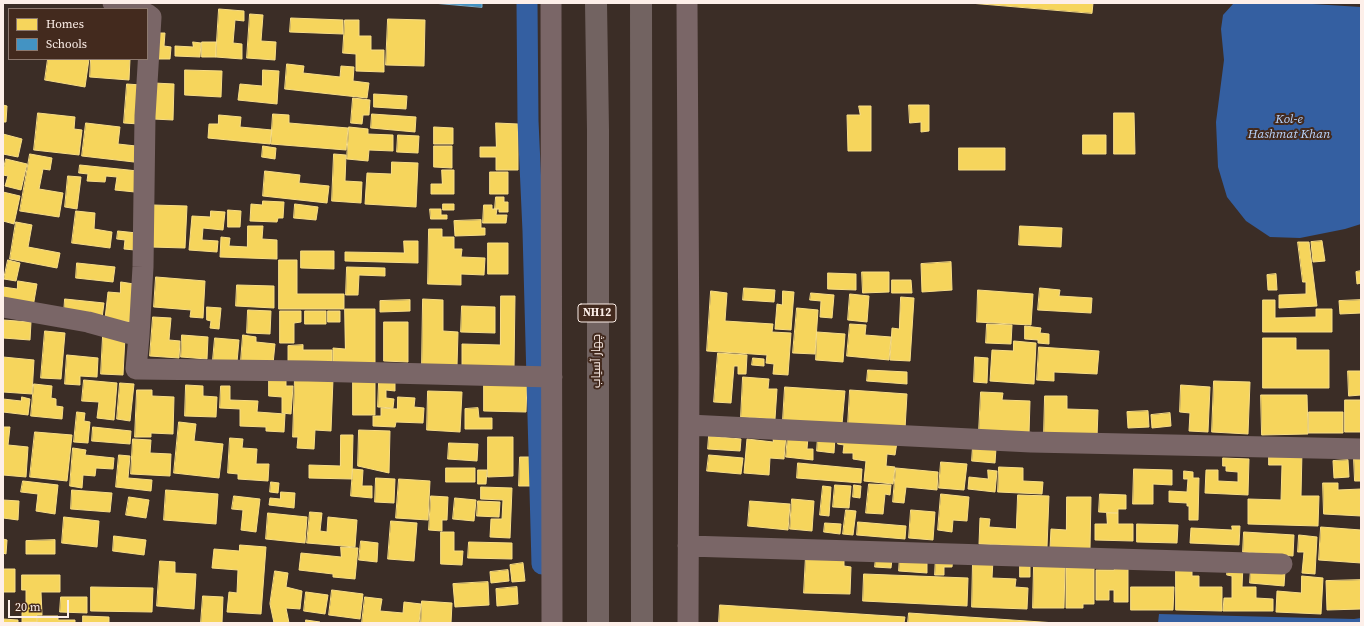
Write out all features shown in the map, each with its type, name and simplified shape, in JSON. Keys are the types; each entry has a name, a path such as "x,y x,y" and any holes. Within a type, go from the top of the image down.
{"highway":[{"name":"چهار آسیاب","path":"596,3 598,130 598,623"},
{"path":"641,3 642,623"}],"street":[{"path":"112,3 139,8"},
{"path":"551,3 541,377 552,623"},
{"path":"687,3 689,425 688,623"},
{"path":"148,15 151,17 145,116 143,267 136,369 308,371 541,377"},
{"path":"3,307 88,322 139,336"},
{"path":"689,425 1031,442 1361,448"},
{"path":"688,546 1282,564"}],"water":[{"name":"Kol-e Hashmat Khan","path":"1296,3 1361,7 1361,224 1345,229 1300,238 1270,237 1246,221 1227,197 1218,167 1216,122 1224,60 1221,29 1223,15 1233,4"},
{"path":"1159,614 1361,618 1361,623 1158,623"}],"building: Homes":[{"path":"970,3 1093,3 1092,13"},
{"path":"219,9 244,11 244,21 235,20 233,43 242,44 242,59 216,57"},
{"path":"250,14 263,15 261,41 276,42 275,60 247,58"},
{"path":"291,18 343,20 343,34 290,32"},
{"path":"388,19 425,20 424,66 386,65"},
{"path":"345,20 359,20 359,36 371,36 371,50 384,50 384,72 356,71 356,54 343,53"},
{"path":"155,33 165,33 164,46 171,47 170,59 154,59"},
{"path":"193,42 201,43 200,57 175,56 175,46 193,47"},
{"path":"202,42 216,42 216,57 202,57"},
{"path":"48,60 89,60 85,87 45,80"},
{"path":"91,60 130,60 129,80 90,77"},
{"path":"287,64 304,66 303,73 340,77 341,66 354,67 353,81 369,83 367,98 285,89"},
{"path":"185,70 222,71 221,97 185,95"},
{"path":"263,70 279,71 277,104 238,100 240,84 262,86"},
{"path":"154,83 174,84 173,120 153,119"},
{"path":"127,84 141,85 139,124 124,123"},
{"path":"374,94 407,96 406,109 374,107"},
{"path":"353,98 370,100 369,115 363,115 362,124 351,123"},
{"path":"3,105 7,106 6,122 3,122"},
{"path":"909,105 929,105 929,131 921,132 921,122 910,123"},
{"path":"859,106 871,106 871,151 848,151 847,115 860,115"},
{"path":"38,113 75,117 74,129 82,130 79,155 34,150"},
{"path":"1114,113 1134,113 1135,154 1114,154"},
{"path":"273,114 289,115 289,123 348,128 346,150 271,144"},
{"path":"372,114 416,117 415,132 371,128"},
{"path":"219,115 241,117 240,127 272,130 270,144 208,138 209,124 218,124"},
{"path":"86,123 120,127 118,144 136,146 134,162 82,156"},
{"path":"496,123 518,124 518,170 496,170 496,157 480,157 480,147 496,147"},
{"path":"349,127 368,129 368,134 393,135 393,151 369,150 368,161 347,159"},
{"path":"434,127 453,128 453,144 434,144"},
{"path":"3,134 22,139 18,157 3,154"},
{"path":"398,135 419,136 418,153 397,152"},
{"path":"1083,135 1106,135 1106,154 1083,154"},
{"path":"263,146 276,148 275,159 262,157"},
{"path":"434,146 452,146 452,168 434,167"},
{"path":"959,148 1005,148 1005,170 959,170"},
{"path":"30,154 52,158 50,170 43,169 39,189 63,193 59,217 20,211"},
{"path":"334,154 346,155 345,181 362,182 361,203 332,201"},
{"path":"6,159 27,164 21,190 5,186 8,176 3,175"},
{"path":"392,162 418,163 416,207 365,204 367,173 391,174"},
{"path":"80,165 138,171 135,192 115,190 117,177 106,176 105,182 87,181 88,174 79,173"},
{"path":"442,170 454,170 454,194 431,194 431,184 442,184"},
{"path":"265,171 300,175 299,183 329,186 327,203 263,196"},
{"path":"490,172 508,172 508,194 490,194"},
{"path":"68,176 81,177 77,209 65,207"},
{"path":"3,192 20,196 14,224 3,221"},
{"path":"496,197 504,197 504,202 508,202 508,212 499,212 499,209 495,209"},
{"path":"263,201 284,202 283,218 278,218 277,222 250,221 251,204 262,205"},
{"path":"295,204 318,207 316,220 294,218"},
{"path":"443,204 454,204 454,210 443,210"},
{"path":"153,205 187,206 185,248 151,247"},
{"path":"484,205 492,205 492,209 497,209 496,215 507,215 506,223 483,223"},
{"path":"430,209 441,209 441,215 447,215 447,219 431,219"},
{"path":"228,210 241,211 240,227 228,227"},
{"path":"76,211 95,213 94,229 112,232 110,248 72,243"},
{"path":"211,211 225,212 223,230 203,228 202,240 218,241 217,252 189,250 192,216 210,217"},
{"path":"481,220 481,228 485,228 485,235 455,236 454,221"},
{"path":"16,222 32,225 28,247 60,253 57,268 10,259"},
{"path":"248,226 263,226 262,239 277,240 277,259 220,257 221,237 230,238 229,246 247,247"},
{"path":"1020,226 1062,228 1061,247 1019,245"},
{"path":"429,229 442,229 442,237 454,237 454,249 462,249 461,257 485,258 484,275 461,274 461,285 428,284"},
{"path":"118,231 137,233 135,250 124,249 125,240 117,239"},
{"path":"404,241 418,241 418,263 345,261 345,252 404,253"},
{"path":"1322,241 1325,261 1313,262 1311,242"},
{"path":"1298,242 1309,242 1317,306 1279,308 1279,295 1306,294 1306,282 1303,282"},
{"path":"488,243 508,243 508,274 488,274"},
{"path":"301,251 334,251 334,269 301,268"},
{"path":"8,260 20,263 16,281 4,279"},
{"path":"279,260 297,260 297,294 344,294 344,309 279,309"},
{"path":"951,262 952,290 922,292 921,264"},
{"path":"77,263 115,267 113,282 76,278"},
{"path":"347,267 385,268 385,276 359,275 358,295 346,295"},
{"path":"1361,271 1361,283 1357,284 1356,272"},
{"path":"862,272 889,272 889,292 863,293"},
{"path":"828,273 856,274 856,290 828,289"},
{"path":"1276,274 1277,290 1268,290 1267,275"},
{"path":"156,277 205,281 203,318 190,317 191,310 154,307"},
{"path":"892,280 911,280 912,293 892,293"},
{"path":"18,281 37,284 33,307 3,302 3,287 17,289"},
{"path":"121,282 134,284 130,322 105,319 108,292 120,293"},
{"path":"237,285 274,286 274,308 236,306"},
{"path":"744,288 775,290 774,302 743,300"},
{"path":"1040,288 1060,290 1059,296 1092,298 1091,313 1038,310"},
{"path":"978,290 1033,294 1031,325 977,322"},
{"path":"711,291 727,293 725,321 773,324 772,332 791,333 788,375 773,374 774,364 766,363 767,355 707,351"},
{"path":"783,291 794,292 791,330 775,329 777,304 782,305"},
{"path":"811,293 834,295 832,318 820,317 821,301 810,300"},
{"path":"850,294 869,296 867,322 848,320"},
{"path":"501,296 515,296 514,368 462,367 462,344 500,345"},
{"path":"901,297 914,298 910,361 890,360 892,328 899,329"},
{"path":"65,299 104,303 102,318 64,314"},
{"path":"423,299 443,300 443,331 458,332 457,366 422,365"},
{"path":"410,300 410,311 380,312 380,301"},
{"path":"1263,300 1275,300 1275,318 1316,317 1316,309 1332,309 1332,332 1263,332"},
{"path":"1361,300 1361,313 1340,314 1339,301"},
{"path":"462,306 495,307 495,333 461,332"},
{"path":"207,307 221,308 219,329 210,328 211,321 207,320"},
{"path":"797,308 818,310 815,354 793,353"},
{"path":"345,309 375,309 375,363 333,362 333,348 345,349"},
{"path":"248,310 271,311 270,334 247,333"},
{"path":"280,311 301,311 301,322 294,323 294,343 280,343"},
{"path":"305,311 326,311 326,324 305,324"},
{"path":"328,311 340,311 340,322 328,322"},
{"path":"153,317 171,318 169,340 180,341 179,358 150,356"},
{"path":"3,320 31,322 30,340 3,338"},
{"path":"384,322 408,322 408,362 384,361"},
{"path":"850,324 866,325 865,335 891,337 889,360 847,356"},
{"path":"987,324 1012,325 1011,344 986,343"},
{"path":"1025,326 1041,328 1040,333 1049,334 1049,344 1038,343 1038,340 1025,339"},
{"path":"45,331 65,333 61,379 41,378"},
{"path":"817,332 845,334 843,362 816,360"},
{"path":"182,335 208,337 207,359 181,357"},
{"path":"243,335 256,337 256,342 275,344 273,364 241,361"},
{"path":"103,336 125,337 123,375 101,374"},
{"path":"215,338 239,340 237,362 213,360"},
{"path":"1263,338 1296,338 1296,350 1329,350 1329,388 1263,388"},
{"path":"1014,341 1036,343 1034,384 990,381 992,350 1013,351"},
{"path":"303,345 303,350 332,350 332,364 288,364 288,346"},
{"path":"1039,347 1099,351 1097,374 1054,372 1054,381 1037,380"},
{"path":"718,353 747,355 746,374 738,374 738,366 734,366 731,403 714,402"},
{"path":"67,355 98,358 97,377 80,376 80,385 65,384"},
{"path":"3,357 34,360 32,394 3,392"},
{"path":"975,357 988,358 987,383 974,382"},
{"path":"753,358 764,359 764,366 752,365"},
{"path":"868,370 907,372 907,384 867,381"},
{"path":"1348,371 1361,371 1361,395 1349,396"},
{"path":"353,375 375,375 375,415 353,415"},
{"path":"295,377 333,379 331,431 315,430 314,449 297,448 298,437 293,437"},
{"path":"743,377 769,379 768,389 777,389 775,419 741,417"},
{"path":"269,379 286,380 286,386 293,386 291,414 282,413 282,397 269,396"},
{"path":"84,380 117,383 114,420 97,418 99,402 82,401"},
{"path":"1214,381 1250,382 1248,434 1212,432"},
{"path":"379,382 395,383 395,391 386,390 386,398 394,399 393,408 378,407"},
{"path":"120,383 134,384 130,421 117,419"},
{"path":"484,383 527,384 526,412 484,411"},
{"path":"34,384 52,386 51,398 56,399 56,406 63,407 62,419 31,416"},
{"path":"186,385 203,386 203,396 217,397 216,417 185,416"},
{"path":"1181,385 1210,387 1208,432 1189,431 1190,413 1180,412"},
{"path":"221,386 230,386 230,400 258,401 257,412 285,414 284,432 266,431 266,427 240,426 240,409 220,408"},
{"path":"785,387 845,391 842,424 783,420"},
{"path":"137,390 152,390 152,396 174,397 173,434 151,433 151,437 135,437"},
{"path":"850,390 907,394 905,429 848,425"},
{"path":"428,391 462,392 460,432 427,430"},
{"path":"981,392 1003,393 1002,400 1030,401 1029,434 979,432"},
{"path":"1261,395 1307,395 1308,434 1262,435"},
{"path":"1045,396 1067,396 1067,409 1098,410 1097,437 1044,435"},
{"path":"22,397 30,399 28,415 3,412 3,399 21,401"},
{"path":"398,397 415,398 414,407 424,408 423,423 396,422 395,427 373,426 373,416 381,416 381,408 397,409"},
{"path":"1345,400 1361,400 1361,432 1345,432"},
{"path":"478,408 479,418 492,418 492,429 465,429 465,409"},
{"path":"1148,411 1149,427 1128,428 1127,412"},
{"path":"77,412 85,413 84,421 90,422 88,443 74,442"},
{"path":"1309,412 1343,412 1343,433 1309,433"},
{"path":"1170,413 1171,426 1152,428 1151,415"},
{"path":"179,422 196,424 194,441 223,444 219,478 174,473"},
{"path":"3,427 10,427 8,445 28,447 26,477 3,475"},
{"path":"93,427 131,431 130,444 92,441"},
{"path":"359,430 390,431 389,473 358,466"},
{"path":"35,432 72,435 67,481 30,477"},
{"path":"773,433 786,434 784,459 770,458 769,475 744,473 747,439 773,442"},
{"path":"341,435 353,435 352,479 309,478 309,465 340,466"},
{"path":"788,435 808,437 807,449 813,449 813,460 786,457"},
{"path":"709,436 741,439 740,451 708,449"},
{"path":"818,436 835,437 834,453 817,451"},
{"path":"488,437 513,437 513,476 488,477"},
{"path":"838,437 897,442 895,455 887,454 886,466 895,467 893,484 864,481 866,461 853,459 853,453 843,453 844,445 838,444"},
{"path":"230,438 243,439 242,448 257,449 256,464 269,464 268,481 238,479 238,474 228,473"},
{"path":"133,439 151,440 150,453 171,454 170,476 131,474"},
{"path":"449,443 478,444 477,461 448,459"},
{"path":"973,446 996,448 995,463 972,461"},
{"path":"73,448 86,450 85,455 114,458 113,469 96,468 95,476 83,475 82,488 70,486"},
{"path":"1269,450 1302,451 1301,496 1319,496 1318,526 1248,524 1248,499 1281,500 1282,465 1269,465"},
{"path":"119,455 130,456 128,478 152,480 151,491 116,487"},
{"path":"709,455 743,458 741,474 707,471"},
{"path":"520,457 533,457 532,486 519,486"},
{"path":"1223,458 1249,459 1248,495 1205,493 1206,470 1218,470 1218,481 1238,482 1238,472 1226,471 1226,466 1223,466"},
{"path":"1354,459 1361,459 1361,481 1355,481"},
{"path":"1348,460 1349,477 1334,478 1333,461"},
{"path":"941,462 967,464 964,490 939,488"},
{"path":"798,463 862,469 861,483 797,478"},
{"path":"999,467 1023,468 1023,481 1043,482 1042,494 998,492"},
{"path":"446,468 475,468 475,482 446,482"},
{"path":"896,468 938,472 937,490 906,487 904,503 893,502"},
{"path":"353,469 363,470 362,486 372,486 372,498 351,496"},
{"path":"1134,469 1172,470 1172,485 1153,484 1153,504 1133,504"},
{"path":"478,470 487,470 486,484 478,484"},
{"path":"988,470 997,471 995,492 968,489 969,477 988,479"},
{"path":"1184,471 1193,472 1193,478 1199,478 1198,520 1189,520 1189,506 1187,506 1187,503 1169,502 1169,491 1187,492 1188,479 1184,479"},
{"path":"376,478 395,479 394,503 375,502"},
{"path":"399,479 430,481 428,520 396,518"},
{"path":"23,481 58,485 55,514 36,511 38,494 21,492"},
{"path":"271,482 279,483 278,493 270,492"},
{"path":"1323,483 1338,483 1338,490 1361,489 1361,516 1324,514"},
{"path":"869,484 891,485 890,495 885,494 883,514 866,513"},
{"path":"835,485 851,486 849,508 833,507"},
{"path":"854,485 861,486 860,498 853,497"},
{"path":"823,486 831,487 829,516 820,515"},
{"path":"481,487 512,488 510,538 490,537 491,519 502,519 503,500 481,499"},
{"path":"72,490 112,493 110,512 71,509"},
{"path":"166,490 218,494 216,524 164,520"},
{"path":"281,492 295,493 294,508 269,505 270,498 280,499"},
{"path":"941,494 969,497 967,521 953,520 952,532 938,530"},
{"path":"1100,494 1126,495 1126,509 1118,509 1118,513 1099,512"},
{"path":"1018,495 1049,496 1047,547 979,544 980,518 990,519 989,527 1016,529"},
{"path":"234,496 260,499 256,532 241,530 243,510 232,509"},
{"path":"431,496 448,497 447,520 442,520 442,531 429,530"},
{"path":"129,497 149,500 146,518 126,515"},
{"path":"1067,497 1091,497 1090,549 1050,548 1051,529 1066,530"},
{"path":"455,498 476,500 474,521 453,519"},
{"path":"792,499 814,501 812,531 790,529"},
{"path":"3,500 19,501 18,520 3,518"},
{"path":"478,501 500,502 499,517 477,516"},
{"path":"750,501 790,504 788,530 748,526"},
{"path":"846,510 856,511 853,535 843,534"},
{"path":"911,510 935,512 933,540 909,538"},
{"path":"310,512 322,513 320,531 327,532 328,517 357,520 355,547 307,543"},
{"path":"268,513 307,517 305,543 266,539"},
{"path":"1107,513 1118,513 1118,524 1133,524 1133,541 1095,540 1095,524 1107,524"},
{"path":"64,517 99,521 97,547 62,543"},
{"path":"391,521 417,523 414,561 388,559"},
{"path":"858,522 906,526 905,539 857,535"},
{"path":"825,523 841,524 840,534 824,532"},
{"path":"1137,524 1178,525 1177,543 1137,542"},
{"path":"1232,526 1240,526 1239,545 1190,543 1191,528 1232,530"},
{"path":"1321,527 1361,530 1361,563 1319,560"},
{"path":"441,532 454,532 454,551 463,551 462,565 441,564"},
{"path":"1244,532 1294,535 1293,556 1243,552"},
{"path":"1299,535 1317,537 1315,574 1302,573 1304,552 1298,552"},
{"path":"114,536 146,540 144,555 113,551"},
{"path":"3,539 7,540 6,554 3,553"},
{"path":"55,540 55,554 26,554 26,541"},
{"path":"361,541 378,543 377,562 359,560"},
{"path":"469,542 512,543 512,559 468,558"},
{"path":"240,545 266,547 261,614 227,612 229,592 237,593 238,570 212,568 214,549 239,551"},
{"path":"341,547 358,548 355,579 333,577 333,574 299,570 301,553 341,557"},
{"path":"806,555 844,556 844,566 851,567 850,594 804,593"},
{"path":"900,556 927,557 927,573 899,571"},
{"path":"936,556 953,557 952,567 944,567 944,575 935,575"},
{"path":"876,558 892,559 891,568 875,567"},
{"path":"973,560 993,560 992,578 1016,579 1015,587 1028,588 1027,609 972,607"},
{"path":"160,561 175,562 175,573 196,574 194,609 157,606"},
{"path":"1094,562 1094,604 1083,604 1083,608 1066,608 1066,566"},
{"path":"523,563 525,581 512,582 510,565"},
{"path":"1020,563 1030,563 1030,577 1020,577"},
{"path":"1176,564 1192,564 1192,576 1199,576 1199,587 1222,587 1222,611 1176,610"},
{"path":"1034,565 1065,566 1064,608 1033,608"},
{"path":"1114,565 1128,565 1128,602 1114,602 1114,590 1109,590 1109,600 1096,600 1096,570 1114,570"},
{"path":"1228,565 1243,565 1242,587 1256,587 1256,598 1273,599 1273,611 1223,611 1224,598 1232,598 1232,576 1227,575"},
{"path":"1251,568 1285,571 1284,586 1250,583"},
{"path":"3,569 15,569 15,592 3,592"},
{"path":"508,570 509,581 491,583 490,572"},
{"path":"275,571 288,573 286,587 302,591 300,609 286,608 289,623 274,623 270,604"},
{"path":"864,574 968,578 967,606 863,601"},
{"path":"22,575 60,575 60,592 41,592 42,615 37,615 37,622 22,622 22,608 26,608 26,590 22,590"},
{"path":"1302,576 1323,578 1321,614 1276,612 1277,591 1301,593"},
{"path":"1361,580 1361,609 1327,610 1326,581"},
{"path":"488,582 489,605 455,607 453,584"},
{"path":"91,587 153,588 152,612 91,611"},
{"path":"517,587 518,604 497,606 496,589"},
{"path":"1131,587 1174,587 1173,610 1131,610"},
{"path":"332,590 363,594 360,619 329,615"},
{"path":"306,592 328,595 325,614 304,611"},
{"path":"203,596 223,597 222,623 201,623"},
{"path":"61,597 87,597 87,613 60,612"},
{"path":"365,597 382,599 380,611 403,613 404,602 421,604 419,623 362,623"},
{"path":"422,601 452,603 451,623 421,623"},
{"path":"720,605 905,617 904,623 719,623"},
{"path":"909,613 1056,623 908,623"},
{"path":"38,616 58,616 58,620 75,620 75,623 38,623"},
{"path":"83,616 109,617 109,623 83,623"},
{"path":"3,619 18,620 18,623 3,623"},
{"path":"306,620 320,622 320,623 306,623"}],"building: Schools":[{"path":"433,3 482,3 482,7"}],"waterway":[{"path":"527,3 528,121 533,231 542,564"}]}
